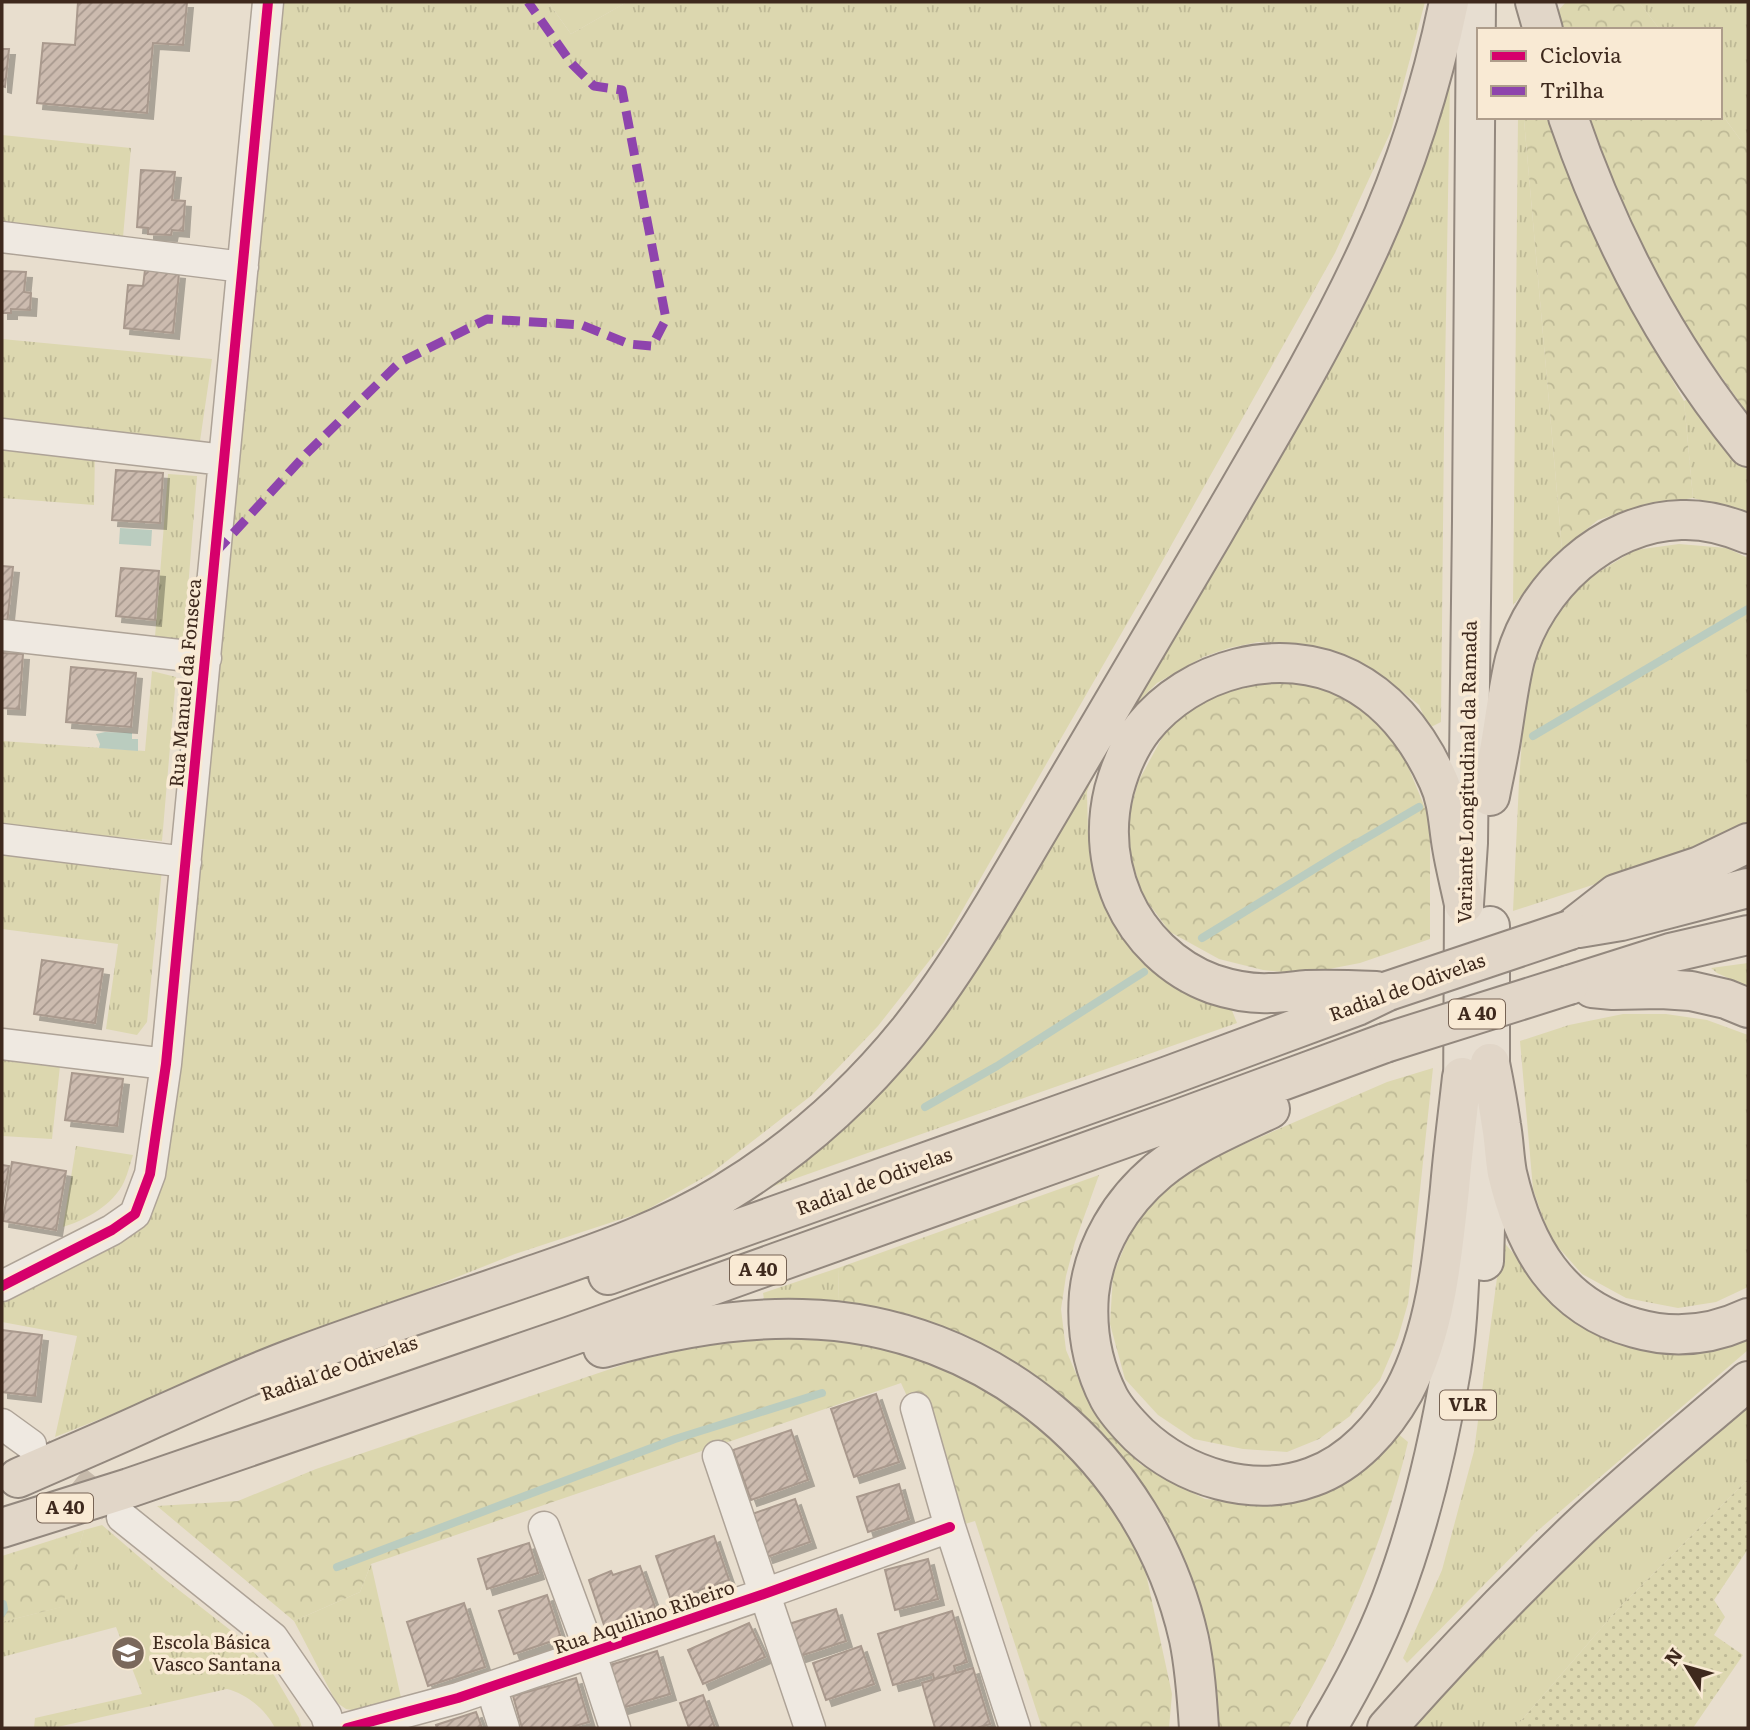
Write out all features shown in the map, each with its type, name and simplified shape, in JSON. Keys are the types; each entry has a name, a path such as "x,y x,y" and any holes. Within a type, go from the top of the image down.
{"highway":[{"path":"17,1468 298,1357 623,1243 724,1194 769,1163 834,1111 910,1030 983,924 1280,418 1373,241 1420,116 1449,2"},
{"path":"1535,2 1542,28"},
{"path":"1569,119 1602,206 1651,304 1697,379 1748,447"},
{"path":"1490,796 1516,657 1540,605 1576,564 1598,547 1627,531 1652,524 1680,520 1704,521 1748,534"},
{"path":"1388,991 1236,991 1210,983 1184,970 1145,937 1130,914 1118,887 1108,832 1118,775 1143,728 1165,705 1189,687 1214,674 1270,663 1298,664 1348,678 1395,713 1414,736 1440,783 1464,904"},
{"path":"1570,930 1616,894 1699,866 1748,844"},
{"name":"Radial de Odivelas","path":"17,1468 156,1433 1229,1054 1357,1006 1388,991 1570,930 1621,921 1748,888"},
{"name":"A 40","path":"2,1528 125,1503 584,1331 1136,1135 1385,1043 1670,953 1748,935"},
{"path":"1569,985 1613,990 1691,991 1748,1007"},
{"path":"1385,1043 1319,1088 1230,1128 1188,1150 1158,1171 1115,1219 1101,1246 1091,1278 1088,1311 1089,1339 1098,1373 1110,1400 1129,1424 1153,1447 1180,1465 1208,1477 1243,1484 1278,1485 1312,1477 1340,1464 1369,1438 1392,1411 1405,1389 1428,1326 1476,1070"},
{"path":"1476,1070 1502,1128 1507,1171 1530,1243 1549,1273 1569,1294 1595,1312 1646,1332 1674,1335 1704,1333 1748,1318"},
{"path":"125,1503 227,1469 270,1459 561,1361 659,1334 760,1320 803,1319 843,1322 892,1331 927,1341 965,1358 1021,1390 1050,1411 1104,1464 1145,1525 1175,1593 1189,1639 1199,1728"},
{"path":"1387,1728 1501,1605 1580,1527 1748,1381"}],"main road":[{"name":"Variante Longitudinal da Ramada","path":"1356,1728 1387,1668 1427,1572 1454,1479 1473,1375 1480,1318 1486,1223 1464,904 1468,843 1476,2"},
{"path":"1498,2 1498,28"},
{"name":"Variante Longitudinal da Ramada","path":"1327,1728 1391,1601 1413,1532 1441,1425 1451,1367 1464,1174 1476,1070 1490,796 1497,119"}],"street":[{"name":"Rua Manuel da Fonseca","path":"2,1286 112,1230 135,1213 150,1174 166,1065 268,2"},
{"path":"2,237 243,267"},
{"path":"2,434 224,460"},
{"path":"2,635 206,658"},
{"path":"2,839 186,862"},
{"path":"2,1044 166,1065"},
{"path":"916,1409 950,1527 1015,1728"},
{"path":"2,1424 17,1468"},
{"path":"718,1456 810,1728"},
{"path":"125,1503 273,1638 326,1715 330,1728"},
{"path":"544,1527 615,1728"},
{"name":"Rua Aquilino Ribeiro","path":"347,1728 458,1698 591,1654 950,1527"},
{"path":"491,1687 504,1728"}],"green space":[{"path":"284,2 548,2 571,34 627,2 1425,2 1391,131 1335,253 1140,601 944,942 878,1026 812,1095 710,1174 643,1212 515,1254 55,1437 77,1336 2,1322 2,1300 150,1206 163,1185"},
{"path":"548,2 627,2 571,34"},
{"path":"1566,2 1639,2 1658,28 1557,28 1553,16"},
{"path":"1639,2 1748,2 1748,150 1722,115 1722,28 1658,28"},
{"path":"1450,79 1441,722 1429,728 1419,705 1375,670 1345,655 1296,644 1258,642 1229,648 1203,657 1157,683 1132,708 1104,744 1087,792 1088,834 1095,882 1115,925 1131,951 1172,980 1231,1008 1237,1023 757,1192 909,1048 1446,81"},
{"path":"1722,115 1748,150 1748,414 1691,334 1640,253 1588,119 1722,119"},
{"path":"1518,119 1526,119 1562,549 1513,605"},
{"path":"1551,119 1566,167 1605,259 1684,401 1693,498 1641,506 1598,520 1562,549 1524,120"},
{"path":"2,135 131,148 123,237 2,221"},
{"path":"2,339 212,359 200,441 2,421"},
{"path":"1690,398 1748,471 1748,516 1740,511 1693,498 1684,401"},
{"path":"2,445 95,454 94,505 2,498"},
{"path":"168,474 197,476 184,639 155,637"},
{"path":"1679,544 1727,548 1748,558 1748,823 1714,845 1513,911 1524,712 1537,652 1567,597 1597,573 1635,550"},
{"path":"152,671 176,677 162,841 2,827 2,741 145,751"},
{"path":"1266,678 1326,688 1361,707 1400,747 1430,820 1430,939 1360,963 1303,974 1263,970 1219,959 1170,932 1143,896 1124,835 1138,782 1170,723 1225,691"},
{"path":"2,854 162,869 147,1022 137,1035 106,1029 118,944 2,929"},
{"path":"1748,963 1748,987 1711,968"},
{"path":"1623,1014 1666,1014 1707,1020 1748,1035 1748,1287 1716,1302 1678,1308 1626,1298 1582,1274 1550,1238 1533,1189 1520,1041 1569,1025"},
{"path":"2,1060 60,1066 52,1139 2,1136"},
{"path":"1433,1068 1408,1303 1398,1338 1380,1380 1350,1416 1319,1439 1287,1452 1243,1449 1194,1439 1158,1415 1125,1379 1110,1324 1113,1275 1133,1226 1170,1186 1219,1155 1387,1082"},
{"path":"76,1146 133,1155 124,1182 113,1198 90,1216 63,1227"},
{"path":"1099,1175 1066,1276 1061,1309 1066,1350 1086,1397 1140,1464 1205,1499 1257,1504 1391,1428 1408,1442 1387,1516 1359,1590 1326,1661 1288,1728 1211,1728 1198,1610 1031,1376 992,1351 922,1324 839,1302 838,1268"},
{"path":"1502,1240 1549,1296 1748,1331 1748,1350 1535,1533 1407,1663 1403,1658 1442,1570 1474,1451"},
{"path":"838,1268 839,1302 764,1299 763,1293"},
{"path":"836,1335 965,1371 1063,1441 1125,1522 1145,1569 1172,1694 1169,1728 1042,1728 975,1521 965,1524 901,1383 371,1564 360,1592 294,1621 157,1506 238,1501 316,1469 631,1362 742,1336"},
{"path":"1748,1401 1748,1479 1617,1610 1515,1728 1409,1728 1479,1643"},
{"path":"1748,1479 1748,1549 1714,1600 1725,1617 1714,1635 1743,1655 1693,1728 1515,1728 1617,1610"},
{"path":"102,1525 166,1580 238,1636 271,1670 302,1728 275,1728 267,1715 255,1704 227,1689 53,1728 34,1728 35,1718 142,1694 116,1627 2,1657 2,1622 61,1607 84,1530"},
{"path":"84,1530 62,1607 2,1622 2,1556"},
{"path":"371,1564 402,1702 358,1711 346,1709 336,1702 294,1621 360,1592"}],"shaded area":[{"path":"120,528 152,530 151,546 119,544"},
{"path":"132,733 132,739 138,739 138,751 99,748 96,734"}],"building":[{"path":"78,2 187,2 183,45 153,43 147,113 37,103 43,43 75,45"},
{"path":"2,49 9,49 5,87 2,86"},
{"path":"141,170 175,172 172,200 185,201 183,231 172,230 171,235 148,234 148,228 137,227"},
{"path":"145,270 179,273 173,333 124,328 128,285 143,286"},
{"path":"2,271 26,272 24,292 31,293 30,310 11,309 11,313 2,313"},
{"path":"116,470 163,473 160,523 112,520"},
{"path":"2,566 13,567 7,624 2,624"},
{"path":"121,568 159,571 155,620 116,616"},
{"path":"2,653 23,654 19,709 2,708"},
{"path":"71,667 136,673 131,727 66,722"},
{"path":"42,960 103,969 95,1023 34,1014"},
{"path":"72,1073 123,1079 117,1126 65,1120"},
{"path":"12,1162 66,1171 56,1230 3,1221"},
{"path":"2,1165 9,1166 2,1208"},
{"path":"2,1330 42,1335 35,1396 2,1392"},
{"path":"876,1394 899,1462 854,1477 831,1409"},
{"path":"791,1430 808,1480 751,1500 733,1450"},
{"path":"899,1484 909,1519 868,1532 857,1497"},
{"path":"795,1499 810,1542 767,1557 752,1514"},
{"path":"714,1536 729,1580 671,1600 656,1556"},
{"path":"529,1543 538,1573 487,1589 478,1559"},
{"path":"928,1559 938,1599 895,1610 885,1570"},
{"path":"640,1566 656,1610 605,1628 589,1580 611,1571 613,1575"},
{"path":"547,1595 561,1638 514,1654 499,1611"},
{"path":"464,1603 485,1667 428,1686 407,1622"},
{"path":"836,1609 846,1641 800,1656 789,1624"},
{"path":"952,1611 967,1662 954,1666 956,1673 934,1679 933,1674 893,1685 878,1634"},
{"path":"749,1623 765,1657 703,1684 688,1650"},
{"path":"861,1646 874,1684 826,1700 813,1663"},
{"path":"657,1651 670,1694 622,1708 610,1665"},
{"path":"973,1668 990,1724 977,1728 935,1728 922,1683"},
{"path":"576,1678 589,1722 568,1728 522,1728 513,1696"},
{"path":"703,1695 715,1728 689,1728 680,1703"},
{"path":"476,1712 482,1728 437,1728 436,1725"}],"waterway":[{"path":"1533,736 1748,609"},
{"path":"1202,938 1419,807"},
{"path":"925,1107 997,1066 1144,972"},
{"path":"337,1567 675,1439 822,1393"},
{"path":"2,1613 3,1604"}],"tunnel":[{"path":"40,1452 111,1508"}],"marked path":[{"path":"215,553 307,453 399,363 487,319 582,325 629,344 652,346 666,319 622,90 594,86 572,64 528,2"}],"cycle path":[{"path":"2,1286 112,1230 135,1214 150,1174 166,1064 268,2"},
{"path":"347,1728 458,1698 764,1594 950,1527"}],"place":[{"name":"Escola Básica Vasco Santana","path":"128,1653"}]}
